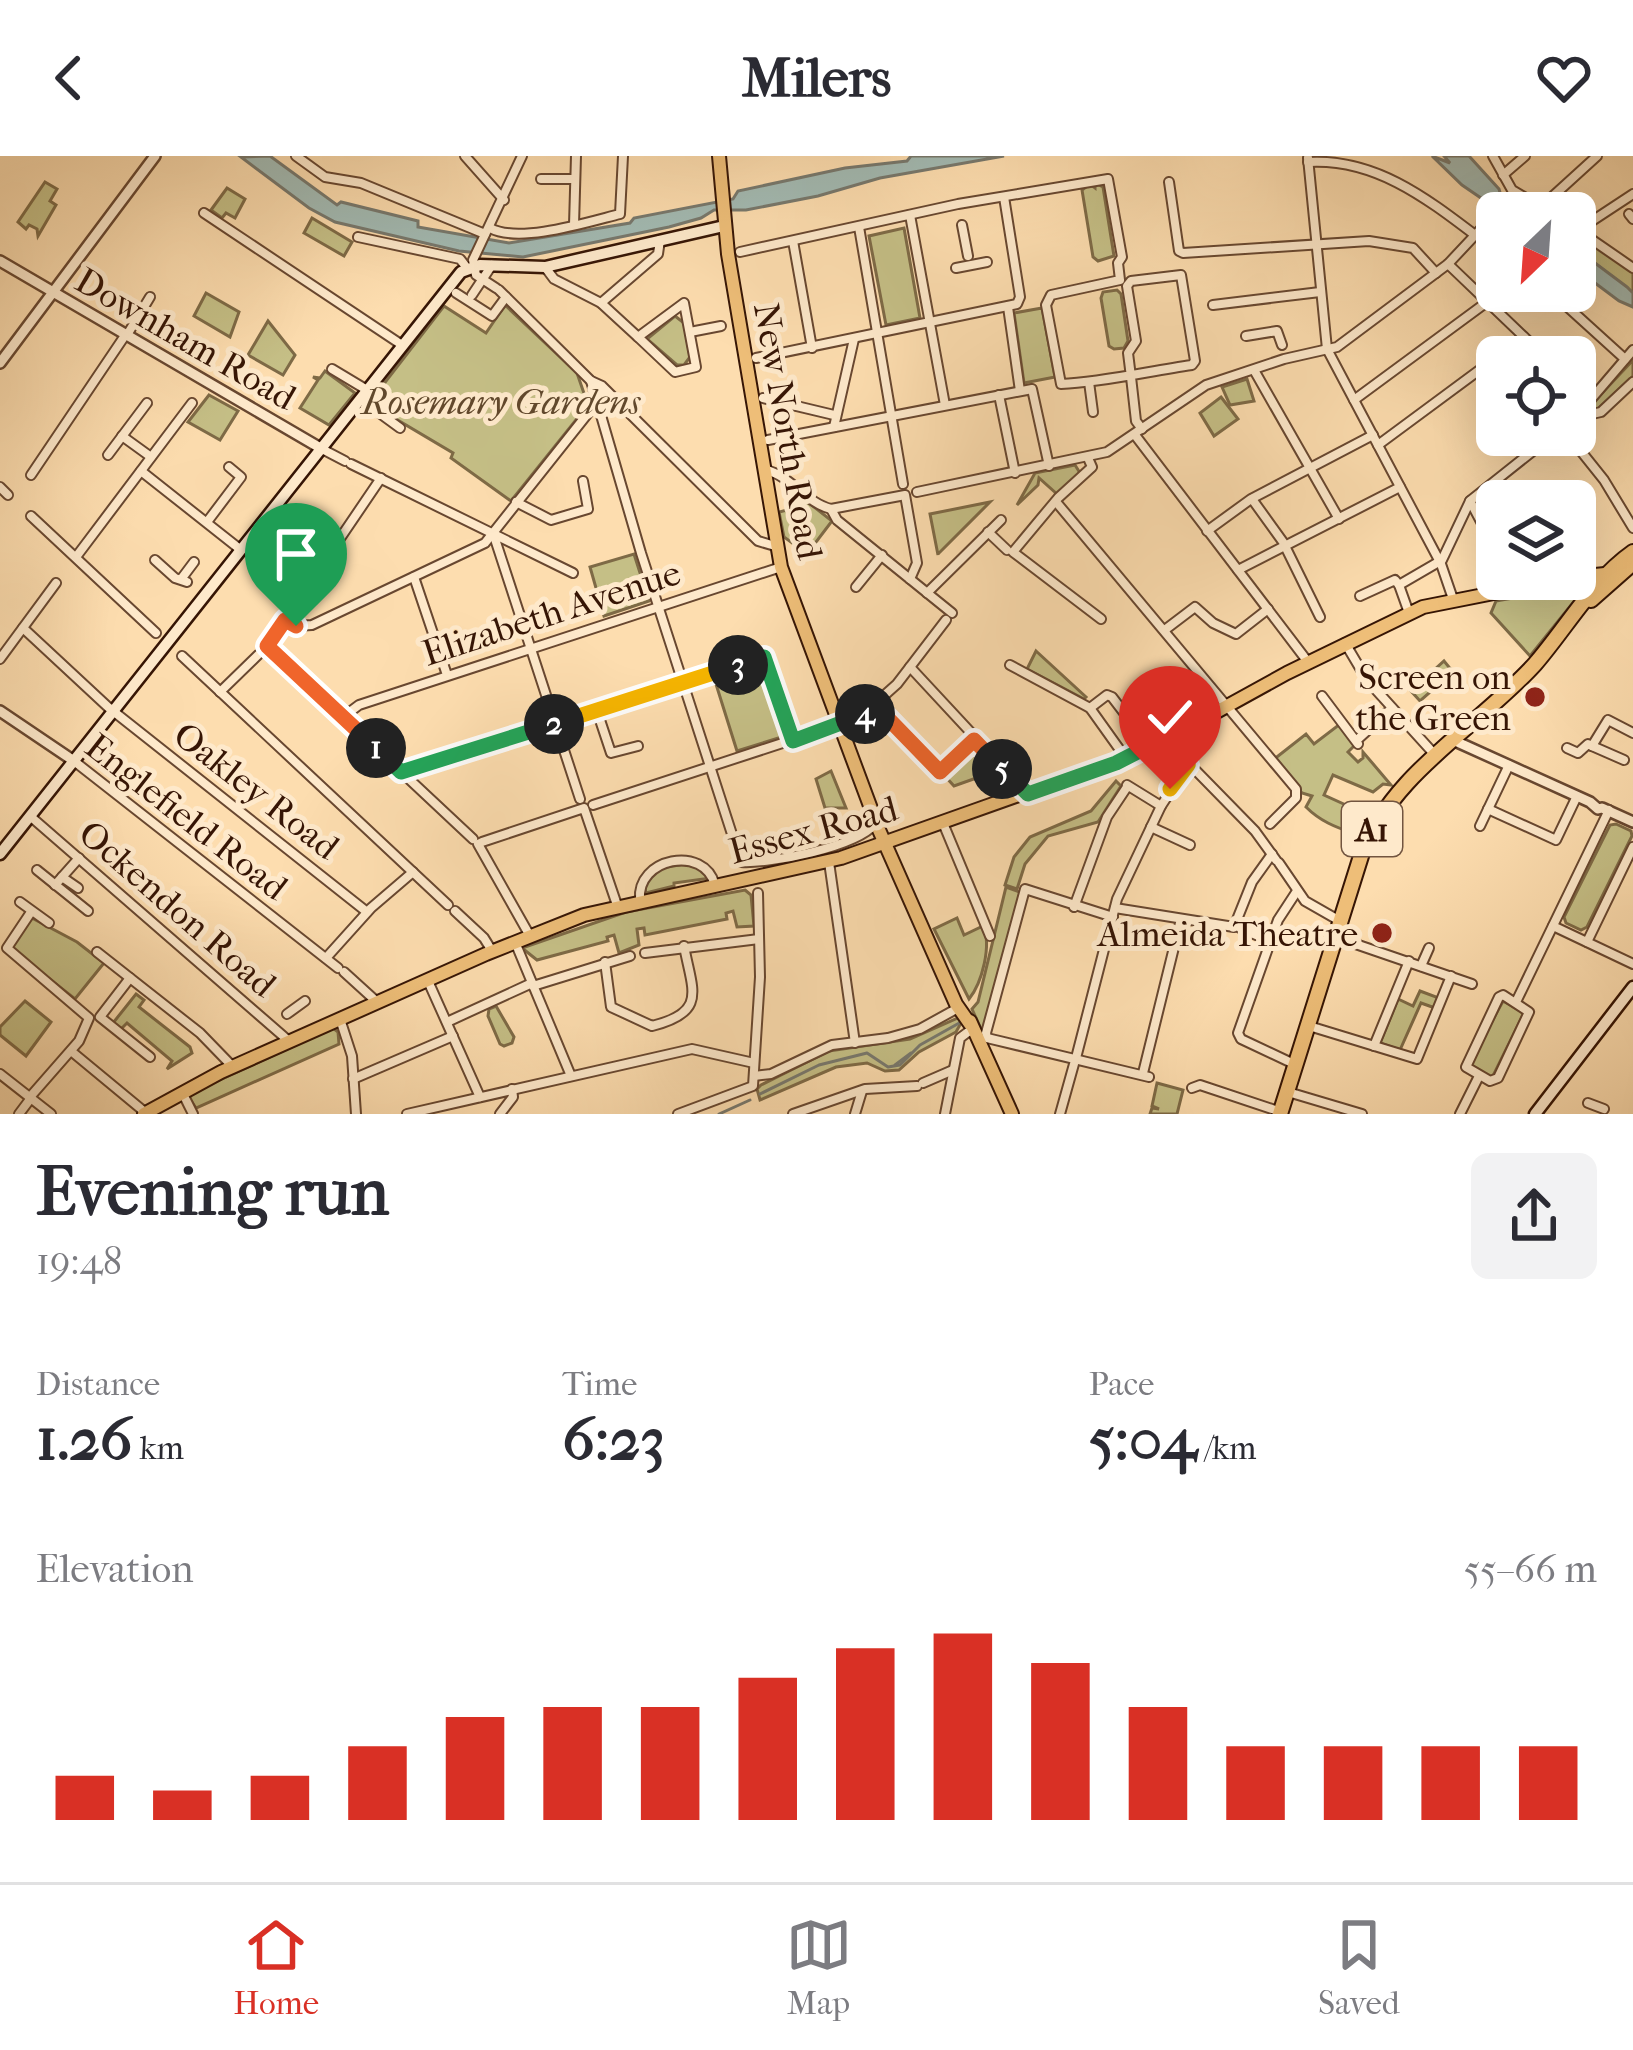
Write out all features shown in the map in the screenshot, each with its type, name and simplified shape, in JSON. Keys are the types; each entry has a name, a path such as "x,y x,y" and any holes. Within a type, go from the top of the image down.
{"highway":[{"name":"A1","path":"1281,1113 1337,929 1376,823 1395,796 1512,688 1606,574 1633,552"},
{"name":"A1","path":"1586,603 1629,566"}],"main road":[{"name":"New North Road","path":"719,156 723,221 775,546 876,822 951,984"},
{"path":"0,854 113,711 191,586 242,550 367,400 402,346 470,264 544,267 723,221"},
{"path":"1596,575 1629,566"},
{"name":"Essex Road","path":"145,1113 232,1067 530,936 617,905 829,862 1028,794 1151,748 1227,704 1409,613 1476,595"},
{"path":"951,984 954,1012 971,1026"},
{"path":"951,984 1012,1114"},
{"path":"1535,1114 1633,988"}],"street":[{"path":"0,363 155,156"},
{"path":"296,156 325,176 361,183 485,234 574,225 620,214 622,156"},
{"path":"465,156 504,200"},
{"path":"470,264 522,156"},
{"path":"574,225 576,156"},
{"path":"1493,156 1515,192"},
{"path":"1503,175 1525,156"},
{"path":"1557,192 1597,156"},
{"path":"1453,599 1439,562 1327,349 1308,160 1338,162 1395,180 1476,231"},
{"path":"740,252 958,204 1105,178 1136,340 1128,353 1139,432 1308,662"},
{"path":"541,179 575,179"},
{"path":"1169,182 1179,251 1369,241 1413,248 1436,273"},
{"path":"1596,220 1627,210 1633,194"},
{"path":"756,358 1020,301 1008,195"},
{"path":"958,204 970,261"},
{"path":"204,213 402,346"},
{"path":"910,214 945,405"},
{"path":"860,227 904,484"},
{"path":"917,493 1088,458 1139,432 1194,391 1254,370 1283,352 1327,349 1348,339 1448,264 1476,234"},
{"path":"358,236 470,264 758,541 775,546"},
{"path":"601,303 658,254 661,240"},
{"path":"793,241 812,348"},
{"path":"1596,243 1633,268"},
{"name":"Downham Road","path":"0,260 322,449 572,573"},
{"path":"956,268 970,261 987,262"},
{"path":"1448,264 1476,291"},
{"path":"472,295 492,265"},
{"path":"544,267 554,279 601,303 675,372 696,368 684,303 638,337"},
{"path":"1181,275 1196,361 1061,384 1047,297 1124,282 1181,275"},
{"path":"456,293 492,316 500,292"},
{"path":"1214,305 1320,292"},
{"path":"31,475 149,297"},
{"path":"1008,307 1020,391"},
{"path":"1354,400 1476,310"},
{"path":"1498,312 1523,336"},
{"path":"1573,312 1625,359"},
{"path":"690,332 721,326"},
{"path":"1246,336 1277,331 1283,352"},
{"path":"834,427 854,340"},
{"path":"1596,391 1633,350"},
{"path":"332,369 400,428"},
{"path":"1254,370 1339,519"},
{"path":"1207,530 1309,467 1375,440 1476,370"},
{"path":"591,381 710,767"},
{"path":"1089,382 1094,412"},
{"path":"1596,413 1633,382"},
{"path":"768,440 1033,390 1049,466"},
{"path":"999,395 1015,473"},
{"path":"285,620 296,626 311,625 494,536 598,402 611,398"},
{"path":"763,398 834,415"},
{"path":"108,455 146,403"},
{"path":"76,557 192,403"},
{"path":"581,424 604,429"},
{"path":"122,436 151,457"},
{"path":"1360,596 1439,562 1469,501 1526,456"},
{"path":"1583,456 1633,528"},
{"path":"1010,551 1092,467 1088,458"},
{"path":"207,522 241,477 229,467"},
{"path":"764,470 776,472 821,507 831,509 905,495 917,563 910,579"},
{"path":"141,471 242,550"},
{"path":"381,478 267,646 476,841 530,936"},
{"path":"516,502 551,520 588,509 583,481"},
{"path":"1238,570 1400,487"},
{"path":"1251,499 1285,546 1320,612"},
{"path":"1469,501 1476,513"},
{"path":"1057,503 1298,793 1265,830"},
{"path":"476,841 841,725 875,705 949,617 927,593 837,520 831,509"},
{"path":"31,516 156,633"},
{"path":"927,593 1001,520"},
{"path":"988,532 1101,619"},
{"path":"494,536 617,905"},
{"path":"856,587 882,555"},
{"path":"155,560 191,586 194,562"},
{"name":"Elizabeth Avenue","path":"343,717 359,705 781,566"},
{"path":"414,577 447,675"},
{"path":"1397,582 1409,613"},
{"path":"0,658 56,583"},
{"path":"1166,629 1195,607 1236,634 1268,609"},
{"name":"Oakley Road","path":"22,628 113,711 368,912"},
{"path":"1346,644 1367,680 1437,757"},
{"path":"220,692 258,655"},
{"path":"182,656 493,951"},
{"path":"401,772 764,657 793,741"},
{"path":"1010,665 1090,708 1126,758"},
{"path":"910,667 1028,794"},
{"path":"1169,687 1198,720"},
{"path":"1090,708 1107,695 1112,697 1151,748"},
{"path":"1322,695 1358,742 1392,708"},
{"path":"875,705 940,772 974,740"},
{"name":"Englefield Road","path":"0,711 74,761 377,1002"},
{"path":"597,711 611,753 638,746"},
{"path":"1592,746 1608,720 1633,733"},
{"path":"1165,738 1188,765 1265,830 1276,859 1297,891 1337,929 1472,984"},
{"path":"1455,741 1633,822"},
{"path":"1567,748 1578,753 1588,744 1624,760"},
{"path":"1060,1114 1114,912 1161,806 1188,765"},
{"path":"1480,826 1509,765"},
{"name":"Essex Road","path":"710,767 741,862 857,838 876,822"},
{"path":"1074,907 1107,817 1126,785 1161,806"},
{"path":"1488,809 1556,840 1576,796"},
{"path":"1516,1002 1606,809"},
{"name":"Ockendon Road","path":"30,816 281,1020 290,1042"},
{"path":"943,823 990,935"},
{"path":"1151,827 1190,845"},
{"path":"1587,942 1633,847"},
{"path":"59,881 79,858"},
{"path":"1237,927 1252,882 1276,859"},
{"name":"Essex Road","path":"640,900 641,885 650,872 672,862 700,863 711,872 715,886"},
{"path":"829,862 855,1042"},
{"path":"37,870 78,888"},
{"path":"326,958 413,872"},
{"path":"59,881 88,910"},
{"path":"1181,919 1146,1075 987,1038 1025,889 1074,907 1181,919 1237,927 1270,940"},
{"path":"1295,1064 1238,1035 1283,907 1297,891"},
{"path":"754,1081 758,893"},
{"path":"20,902 50,923"},
{"path":"19,1114 79,1041 89,1015 8,948 31,912"},
{"path":"1553,926 1633,964"},
{"path":"645,952 759,939"},
{"path":"515,942 571,1076"},
{"path":"605,962 611,1007 652,1026 681,1016 692,1002 684,946"},
{"path":"1421,966 1429,948"},
{"path":"97,952 200,1033 232,1067"},
{"path":"447,1022 532,985 630,956"},
{"path":"1374,1046 1409,962"},
{"path":"1307,1025 1417,1059 1451,976"},
{"path":"130,978 100,1017 150,1057"},
{"path":"428,980 479,1096"},
{"path":"1498,997 1528,1008 1498,1078 1490,1082 1479,1076 1467,1070 1466,1064 1498,997"},
{"path":"281,1020 305,1001"},
{"path":"678,1114 832,1045 920,1029 954,1012"},
{"path":"340,1019 352,1052 356,1114"},
{"path":"946,1114 961,1036 971,1026"},
{"path":"352,1078 454,1036"},
{"path":"407,1114 692,1049 754,1063"},
{"path":"71,1051 145,1113"},
{"path":"793,1114 862,1090 920,1085 953,1070"},
{"path":"0,1074 51,1114"},
{"path":"1460,1114 1479,1076"},
{"path":"1192,1088 1200,1084 1281,1113"},
{"path":"500,1114 512,1089"},
{"path":"855,1114 862,1090"},
{"path":"182,1091 193,1114"},
{"path":"1287,1092 1362,1114"},
{"path":"1588,1103 1604,1109"}],"green space":[{"path":"45,182 57,189 50,201 56,205 38,236 37,229 29,225 26,229 18,222"},
{"path":"1095,183 1103,187 1114,256 1098,261 1093,257 1082,190 1090,184 1095,188"},
{"path":"227,188 245,199 235,218 226,213 222,218 211,210"},
{"path":"312,218 352,242 344,256 304,233"},
{"path":"904,228 920,318 886,325 869,236"},
{"path":"1596,245 1633,271 1633,293 1596,264"},
{"path":"1117,290 1128,341 1124,348 1114,349 1109,346 1101,298 1103,292"},
{"path":"206,293 239,312 230,337 194,316"},
{"name":"Rosemary Gardens","path":"505,305 577,373 588,405 511,501 451,458 453,453 369,403 444,306 486,333"},
{"path":"1042,308 1055,377 1024,383 1014,313"},
{"path":"675,316 684,323 690,357 684,365 677,365 647,339"},
{"path":"268,321 295,355 283,375 248,355"},
{"path":"1633,360 1633,376 1597,410 1596,400"},
{"path":"325,371 355,393 329,425 300,408 318,380 313,377 320,378"},
{"path":"1247,379 1254,401 1230,405 1222,387"},
{"path":"209,395 238,411 220,440 188,422"},
{"path":"1221,397 1238,419 1214,436 1200,413"},
{"path":"1075,465 1080,473 1057,494 1039,478 1038,485 1017,505 1035,473"},
{"path":"795,492 832,521 807,554 784,537 779,512 795,508"},
{"path":"990,502 938,554 938,555 930,514"},
{"path":"634,554 649,601 604,616 590,567"},
{"path":"1575,600 1530,656 1491,613 1496,601"},
{"path":"1036,651 1086,697 1027,669"},
{"path":"1444,661 1453,672 1420,701 1411,691"},
{"path":"763,666 785,736 737,751 715,681"},
{"path":"1340,724 1356,744 1348,752 1358,762 1363,752 1391,785 1383,784 1373,792 1333,775 1324,795 1359,811 1361,818 1353,833 1311,812 1306,807 1312,796 1302,793 1273,760 1306,734 1314,744"},
{"path":"973,747 996,771 954,786 943,774"},
{"path":"831,771 846,808 825,808 816,779"},
{"path":"1116,781 1121,786 1098,822 1048,836 1025,864 1017,889 1005,885 1014,857 1030,837 1091,811"},
{"path":"1610,825 1632,836 1587,927 1581,930 1564,917"},
{"path":"699,866 711,878 646,893 644,886 659,868"},
{"path":"1006,887 1022,893 985,1029 981,1029 972,1009 978,1002"},
{"path":"745,890 751,895 754,926 737,927 733,911 726,913 727,919 645,935 644,928 637,929 639,945 619,953 614,935 608,941 537,960 522,948 626,912"},
{"path":"30,917 104,963 75,999 10,948"},
{"path":"957,918 964,935 983,926 986,934 984,964 969,999 934,929"},
{"path":"1420,991 1439,998 1435,1008 1421,1003 1400,1050 1380,1043 1398,999 1413,1006"},
{"path":"136,994 144,1000 139,1007 192,1053 167,1069 172,1061 127,1023 121,1029 113,1023"},
{"path":"25,1001 51,1022 26,1056 0,1035 0,1027"},
{"path":"1503,1001 1524,1013 1492,1078 1469,1064"},
{"path":"496,1006 514,1037 504,1046 488,1016"},
{"path":"958,1018 961,1023 956,1032 919,1052 899,1070 885,1071 867,1063 836,1067 760,1100 757,1089 761,1085 829,1051 910,1039"},
{"path":"333,1028 339,1044 196,1108 187,1095"},
{"path":"1157,1083 1183,1090 1177,1114 1150,1114 1152,1108 1159,1109 1152,1106"}],"water":[{"path":"270,156 337,205 341,202 418,221 418,227 509,243 630,223 634,218 733,199 738,191 845,168 907,161 911,156 1004,156 880,178 746,210 714,210 669,227 523,257 459,251 335,222 241,157"},
{"path":"1432,156 1450,163 1444,156 1469,156 1500,192 1476,195"},
{"path":"1596,264 1633,293 1633,307 1596,284"}],"waterway":[{"path":"760,1094 819,1065 867,1053 888,1067 900,1065 920,1045 961,1022"},
{"path":"895,1065 911,1053"},
{"path":"719,1114 750,1100"}],"place":[{"name":"Screen on the Green","path":"1535,697"},
{"name":"Almeida Theatre","path":"1382,933"}],"route":[{"path":"296,626 285,620 267,646 401,772 764,657 793,741 852,721 875,705 940,772 974,740 1028,794 1116,763 1165,738 1188,765 1170,789"}]}
